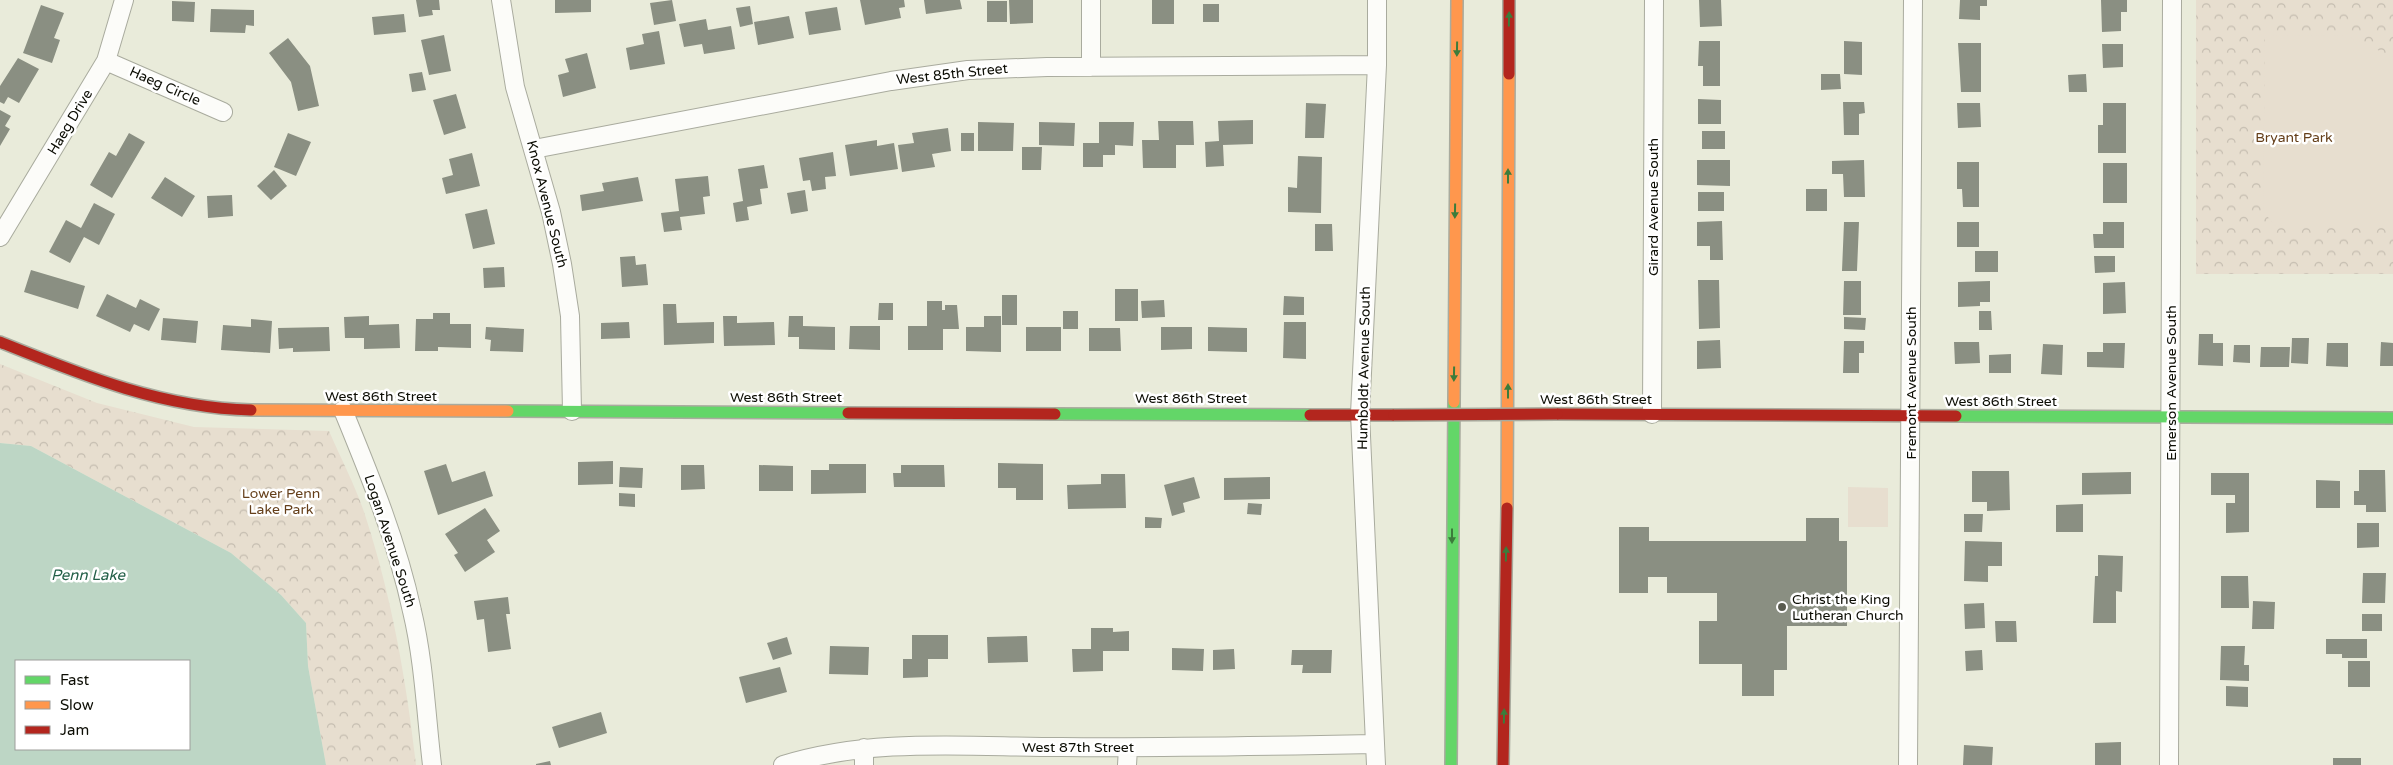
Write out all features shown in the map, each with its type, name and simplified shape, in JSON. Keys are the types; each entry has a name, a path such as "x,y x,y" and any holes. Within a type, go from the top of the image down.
{"main road":[{"path":"1451,765 1457,0"},
{"path":"1503,765 1508,416 1509,0"},
{"name":"West 86th Street","path":"0,342 84,376 147,396 193,405 248,410 2393,418"}],"street":[{"name":"Haeg Drive","path":"0,237 106,61 124,0"},
{"name":"Knox Avenue South","path":"501,0 515,87 553,221 570,316 572,412"},
{"path":"1091,0 1091,67"},
{"name":"Humboldt Avenue South","path":"1376,765 1360,414 1377,65 1377,0"},
{"name":"Girard Avenue South","path":"1652,414 1654,0"},
{"name":"Fremont Avenue South","path":"1908,765 1913,0"},
{"name":"Emerson Avenue South","path":"2169,765 2172,0"},
{"name":"Haeg Circle","path":"106,61 223,112"},
{"name":"West 85th Street","path":"534,149 910,78 968,70 1377,65"},
{"name":"Logan Avenue South","path":"343,410 378,496 397,552 412,611 422,671 432,765"},
{"name":"West 87th Street","path":"784,765 810,757 1127,756 1375,744"}],"green space":[{"name":"Bryant Park","path":"2196,0 2393,0 2393,274 2196,274"},
{"path":"2265,35 2347,36 2393,57 2393,227 2276,227 2263,211"},
{"name":"Lower Penn Lake Park","path":"0,364 97,403 194,427 329,431 361,504 375,546 403,670 416,765 326,765 308,666 306,623 281,595 231,553 31,446 0,443"},
{"path":"1848,487 1888,488 1888,527 1848,527"}],"water":[{"name":"Penn Lake","path":"0,443 31,446 231,553 281,595 306,623 308,666 326,765 0,765"}],"building":[{"path":"416,0 439,0 440,10 432,10 433,15 419,17"},
{"path":"555,0 591,0 591,12 555,13"},
{"path":"672,0 676,21 654,25 650,3"},
{"path":"860,0 904,0 905,7 899,8 901,18 865,25"},
{"path":"924,0 960,0 962,9 926,14"},
{"path":"1009,0 1033,0 1033,23 1010,24"},
{"path":"1152,0 1174,0 1174,24 1152,24"},
{"path":"1699,0 1721,0 1722,26 1700,27"},
{"path":"1960,0 1987,0 1987,6 1980,6 1980,20 1959,19"},
{"path":"2101,0 2127,0 2127,12 2121,12 2121,31 2102,32"},
{"path":"172,1 195,2 194,22 172,21"},
{"path":"987,1 1007,1 1007,22 987,22"},
{"path":"1203,4 1219,4 1219,22 1203,22"},
{"path":"41,5 64,13 54,38 60,40 52,63 23,53"},
{"path":"750,6 753,24 740,27 736,8"},
{"path":"837,7 841,30 809,35 805,12"},
{"path":"211,9 254,10 254,26 246,25 245,33 210,32"},
{"path":"404,14 406,32 374,35 372,17"},
{"path":"789,16 794,38 758,45 754,22"},
{"path":"706,19 708,30 731,26 735,49 704,54 702,44 684,47 679,24"},
{"path":"659,31 665,64 630,70 626,48 644,44 642,34"},
{"path":"444,35 451,71 429,75 421,40"},
{"path":"288,38 310,66 319,106 298,111 291,82 269,53"},
{"path":"1699,41 1720,41 1720,86 1703,86 1703,66 1698,66"},
{"path":"1844,41 1862,42 1862,75 1844,74"},
{"path":"1958,43 1981,43 1981,92 1961,92"},
{"path":"2102,44 2123,44 2123,67 2103,68"},
{"path":"587,53 596,88 563,97 558,75 569,72 565,59"},
{"path":"18,58 39,69 19,103 8,97 4,104 0,102 0,86"},
{"path":"422,72 426,90 412,92 409,74"},
{"path":"1821,74 1840,74 1841,89 1821,90"},
{"path":"2086,74 2087,92 2069,92 2068,75"},
{"path":"456,94 466,128 444,135 433,100"},
{"path":"1698,99 1721,100 1721,124 1698,124"},
{"path":"1843,102 1864,102 1865,113 1859,114 1859,135 1844,135"},
{"path":"1306,103 1326,104 1324,138 1305,138"},
{"path":"1957,103 1980,103 1981,127 1958,128"},
{"path":"2103,103 2126,103 2126,153 2098,153 2098,125 2103,125"},
{"path":"0,110 11,116 5,126 10,129 0,146"},
{"path":"1253,120 1253,144 1223,145 1224,166 1206,167 1205,142 1219,141 1218,121"},
{"path":"1158,121 1193,121 1194,145 1176,145 1176,168 1143,168 1142,140 1159,140"},
{"path":"978,122 1014,123 1013,151 978,151"},
{"path":"1039,122 1075,123 1074,146 1039,145"},
{"path":"1099,122 1134,122 1133,146 1115,145 1115,155 1103,155 1103,167 1083,167 1083,143 1099,143"},
{"path":"948,128 951,151 932,154 935,167 902,172 898,145 914,143 912,133"},
{"path":"1702,131 1725,131 1725,149 1702,149"},
{"path":"129,133 145,142 112,198 90,185 109,152 116,156"},
{"path":"288,133 311,142 296,176 274,167"},
{"path":"961,133 974,133 974,151 961,151"},
{"path":"877,140 877,146 894,143 898,169 850,176 845,145"},
{"path":"1022,147 1042,147 1041,170 1022,170"},
{"path":"833,152 836,176 825,177 826,189 812,191 810,180 803,181 799,158"},
{"path":"472,153 480,186 446,194 442,178 453,175 449,159"},
{"path":"1298,156 1322,157 1321,213 1288,212 1288,187 1297,188"},
{"path":"1697,160 1730,160 1730,186 1697,185"},
{"path":"1864,160 1865,197 1844,197 1843,174 1832,174 1832,161"},
{"path":"1957,162 1979,162 1979,207 1963,207 1962,189 1957,189"},
{"path":"2103,163 2127,163 2127,203 2103,203"},
{"path":"764,165 768,188 760,189 762,204 747,207 749,220 736,222 733,203 743,201 738,169"},
{"path":"274,170 287,186 271,200 257,186"},
{"path":"708,176 710,196 703,197 705,214 680,217 682,230 664,232 661,213 679,211 675,179"},
{"path":"165,177 195,196 182,217 151,198"},
{"path":"638,177 643,201 582,211 580,195 604,191 602,183"},
{"path":"1806,189 1827,189 1827,211 1806,211"},
{"path":"805,190 808,211 791,214 787,193"},
{"path":"1698,192 1724,192 1724,211 1698,211"},
{"path":"232,195 233,216 208,218 207,196"},
{"path":"94,203 115,214 99,245 84,237 70,263 49,252 66,220 81,228"},
{"path":"487,209 495,244 473,249 465,214"},
{"path":"1722,221 1723,260 1710,260 1710,246 1697,246 1697,222"},
{"path":"1844,222 1859,222 1857,271 1842,271"},
{"path":"1957,222 1979,222 1979,247 1957,247"},
{"path":"2103,222 2124,222 2124,248 2094,248 2093,234 2103,234"},
{"path":"1315,224 1332,224 1333,251 1315,251"},
{"path":"1975,251 1998,251 1998,272 1975,272"},
{"path":"635,256 636,265 646,264 648,285 622,287 620,257"},
{"path":"2094,256 2115,256 2115,272 2095,273"},
{"path":"504,267 505,287 484,288 483,268"},
{"path":"31,270 85,286 78,309 24,292"},
{"path":"1698,280 1719,280 1720,328 1699,329"},
{"path":"1844,281 1861,281 1861,315 1843,315"},
{"path":"1990,281 1990,302 1980,302 1980,306 1958,307 1958,282"},
{"path":"2125,282 2126,313 2103,314 2103,283"},
{"path":"1115,289 1138,289 1138,321 1115,321"},
{"path":"107,294 136,308 140,299 160,309 149,331 134,324 130,332 96,316"},
{"path":"1002,295 1017,295 1017,325 1002,325"},
{"path":"1284,296 1304,297 1304,315 1283,315"},
{"path":"1164,300 1165,317 1142,318 1141,301"},
{"path":"927,301 942,301 942,310 945,310 945,305 957,305 959,329 943,329 943,350 908,350 908,326 927,326"},
{"path":"879,303 893,303 893,320 878,320"},
{"path":"663,304 676,304 677,323 714,322 714,343 664,345"},
{"path":"1063,311 1078,311 1078,329 1063,329"},
{"path":"1979,311 1991,311 1992,330 1979,330"},
{"path":"433,313 450,313 450,324 471,324 471,348 438,347 438,351 415,351 416,319 433,319"},
{"path":"369,316 369,325 399,324 400,348 364,349 364,338 345,338 344,317"},
{"path":"723,316 737,316 737,323 774,322 775,345 724,346"},
{"path":"789,316 803,316 803,326 835,327 835,350 799,349 799,337 788,337"},
{"path":"984,316 1001,316 1001,352 966,351 966,327 984,327"},
{"path":"1844,317 1866,318 1865,330 1844,329"},
{"path":"163,318 198,321 196,343 161,340"},
{"path":"251,319 272,321 270,353 221,350 223,325 251,327"},
{"path":"629,322 630,338 601,339 601,323"},
{"path":"1284,322 1306,322 1306,359 1283,358"},
{"path":"850,326 880,326 880,350 849,349"},
{"path":"329,327 330,351 293,352 293,348 279,349 278,328"},
{"path":"486,327 524,329 523,352 490,351 491,340 485,339"},
{"path":"1026,327 1061,327 1061,351 1026,351"},
{"path":"1161,327 1192,327 1192,349 1161,350"},
{"path":"1208,327 1247,328 1247,352 1208,351"},
{"path":"1089,328 1120,328 1121,351 1089,351"},
{"path":"2199,334 2213,334 2213,343 2223,343 2223,366 2198,365"},
{"path":"2292,338 2309,338 2308,364 2291,363"},
{"path":"1720,340 1721,368 1697,369 1697,341"},
{"path":"1844,341 1864,341 1864,353 1859,353 1859,373 1843,373"},
{"path":"1954,342 1979,342 1980,363 1955,364"},
{"path":"2381,342 2393,343 2393,366 2380,366"},
{"path":"2103,343 2125,343 2124,368 2087,367 2087,352 2103,352"},
{"path":"2327,343 2348,343 2348,367 2326,366"},
{"path":"2043,344 2063,345 2062,375 2041,374"},
{"path":"2234,345 2250,345 2250,363 2233,362"},
{"path":"2261,347 2290,347 2289,367 2260,367"},
{"path":"2011,354 2011,373 1989,373 1989,355"},
{"path":"613,461 613,484 578,485 578,462"},
{"path":"998,463 1043,464 1043,500 1016,500 1016,488 998,488"},
{"path":"446,464 452,482 485,471 493,496 438,515 424,471"},
{"path":"829,464 866,464 866,493 811,494 811,470 829,470"},
{"path":"681,465 704,465 705,489 681,490"},
{"path":"759,465 793,466 793,491 759,491"},
{"path":"901,465 944,465 945,487 894,487 893,473 901,473"},
{"path":"620,467 643,468 642,488 619,487"},
{"path":"2359,470 2385,470 2386,512 2366,512 2366,505 2354,505 2354,491 2359,491"},
{"path":"1972,471 2009,471 2010,510 1987,511 1987,502 1972,502"},
{"path":"2131,472 2131,494 2082,495 2082,473"},
{"path":"2211,473 2249,473 2249,532 2226,533 2226,503 2235,503 2235,495 2211,495"},
{"path":"1101,474 1125,474 1126,508 1068,509 1067,485 1101,484"},
{"path":"1194,477 1200,498 1183,503 1185,512 1172,516 1164,485"},
{"path":"1270,477 1270,499 1224,500 1224,478"},
{"path":"2316,480 2340,481 2340,508 2316,508"},
{"path":"619,493 635,494 635,507 619,506"},
{"path":"1248,503 1262,504 1261,515 1247,514"},
{"path":"2083,504 2083,532 2056,532 2056,505"},
{"path":"485,508 500,531 487,540 495,552 465,572 454,555 458,553 445,534"},
{"path":"1964,514 1983,514 1982,532 1964,532"},
{"path":"1145,517 1162,518 1161,528 1145,528"},
{"name":"Christ the King Lutheran Church","path":"1806,518 1839,518 1839,541 1847,541 1847,626 1787,626 1787,670 1774,670 1774,696 1742,696 1742,664 1699,664 1699,621 1717,621 1717,593 1667,593 1667,577 1648,577 1648,593 1619,593 1619,527 1649,527 1649,541 1806,541"},
{"path":"2357,523 2379,523 2379,547 2357,548"},
{"path":"1965,541 2002,542 2002,566 1988,566 1988,582 1964,581"},
{"path":"2098,555 2123,556 2122,592 2116,591 2116,623 2093,623 2095,576 2098,576"},
{"path":"2363,573 2386,573 2385,603 2362,603"},
{"path":"2221,576 2248,576 2249,608 2221,608"},
{"path":"508,597 510,614 506,614 511,649 488,652 484,619 477,620 474,601"},
{"path":"2253,601 2275,602 2274,629 2252,629"},
{"path":"1984,603 1985,628 1965,629 1964,604"},
{"path":"2362,614 2382,614 2382,631 2362,631"},
{"path":"1995,621 2016,621 2017,642 1996,642"},
{"path":"1091,628 1113,628 1113,632 1129,631 1129,651 1103,651 1103,671 1073,672 1072,649 1091,649"},
{"path":"912,635 948,635 948,659 928,659 928,677 903,678 903,659 912,659"},
{"path":"1027,636 1028,662 988,663 987,637"},
{"path":"787,637 792,654 773,660 767,643"},
{"path":"2326,639 2367,639 2367,658 2342,658 2342,654 2326,654"},
{"path":"830,646 869,647 868,675 829,674"},
{"path":"2221,646 2245,646 2244,665 2249,665 2249,681 2220,680"},
{"path":"1172,648 1204,649 1203,671 1172,670"},
{"path":"1234,649 1235,669 1213,670 1213,650"},
{"path":"1292,650 1332,650 1331,673 1302,673 1303,665 1291,665"},
{"path":"1982,650 1983,670 1966,671 1965,651"},
{"path":"2348,661 2370,661 2370,687 2348,687"},
{"path":"780,667 787,692 746,703 739,677"},
{"path":"2226,686 2248,687 2248,707 2226,706"},
{"path":"601,712 607,733 559,748 552,727"},
{"path":"2121,742 2121,765 2095,765 2095,743"},
{"path":"1964,745 1993,747 1992,765 1963,765"},
{"path":"2333,758 2361,758 2361,765 2333,765"},
{"path":"550,761 551,765 536,765 536,764"}],"traffic: fast":[{"path":"1451,765 1454,402"},
{"path":"508,411 848,413"},
{"path":"1055,414 1310,415"},
{"path":"1956,416 2393,418"}],"traffic: slow":[{"path":"1454,402 1457,0"},
{"path":"1507,508 1509,74"},
{"path":"251,410 508,411"}],"traffic: jam":[{"path":"1509,0 1509,74"},
{"path":"0,342 123,388 186,403 218,408 251,410"},
{"path":"848,413 1055,414"},
{"path":"1557,414 1956,416"},
{"path":"1394,415 1557,414"},
{"path":"1310,415 1394,415"},
{"path":"1503,765 1507,508"}],"place":[{"name":"Christ the King Lutheran Church","path":"1782,607"}]}
